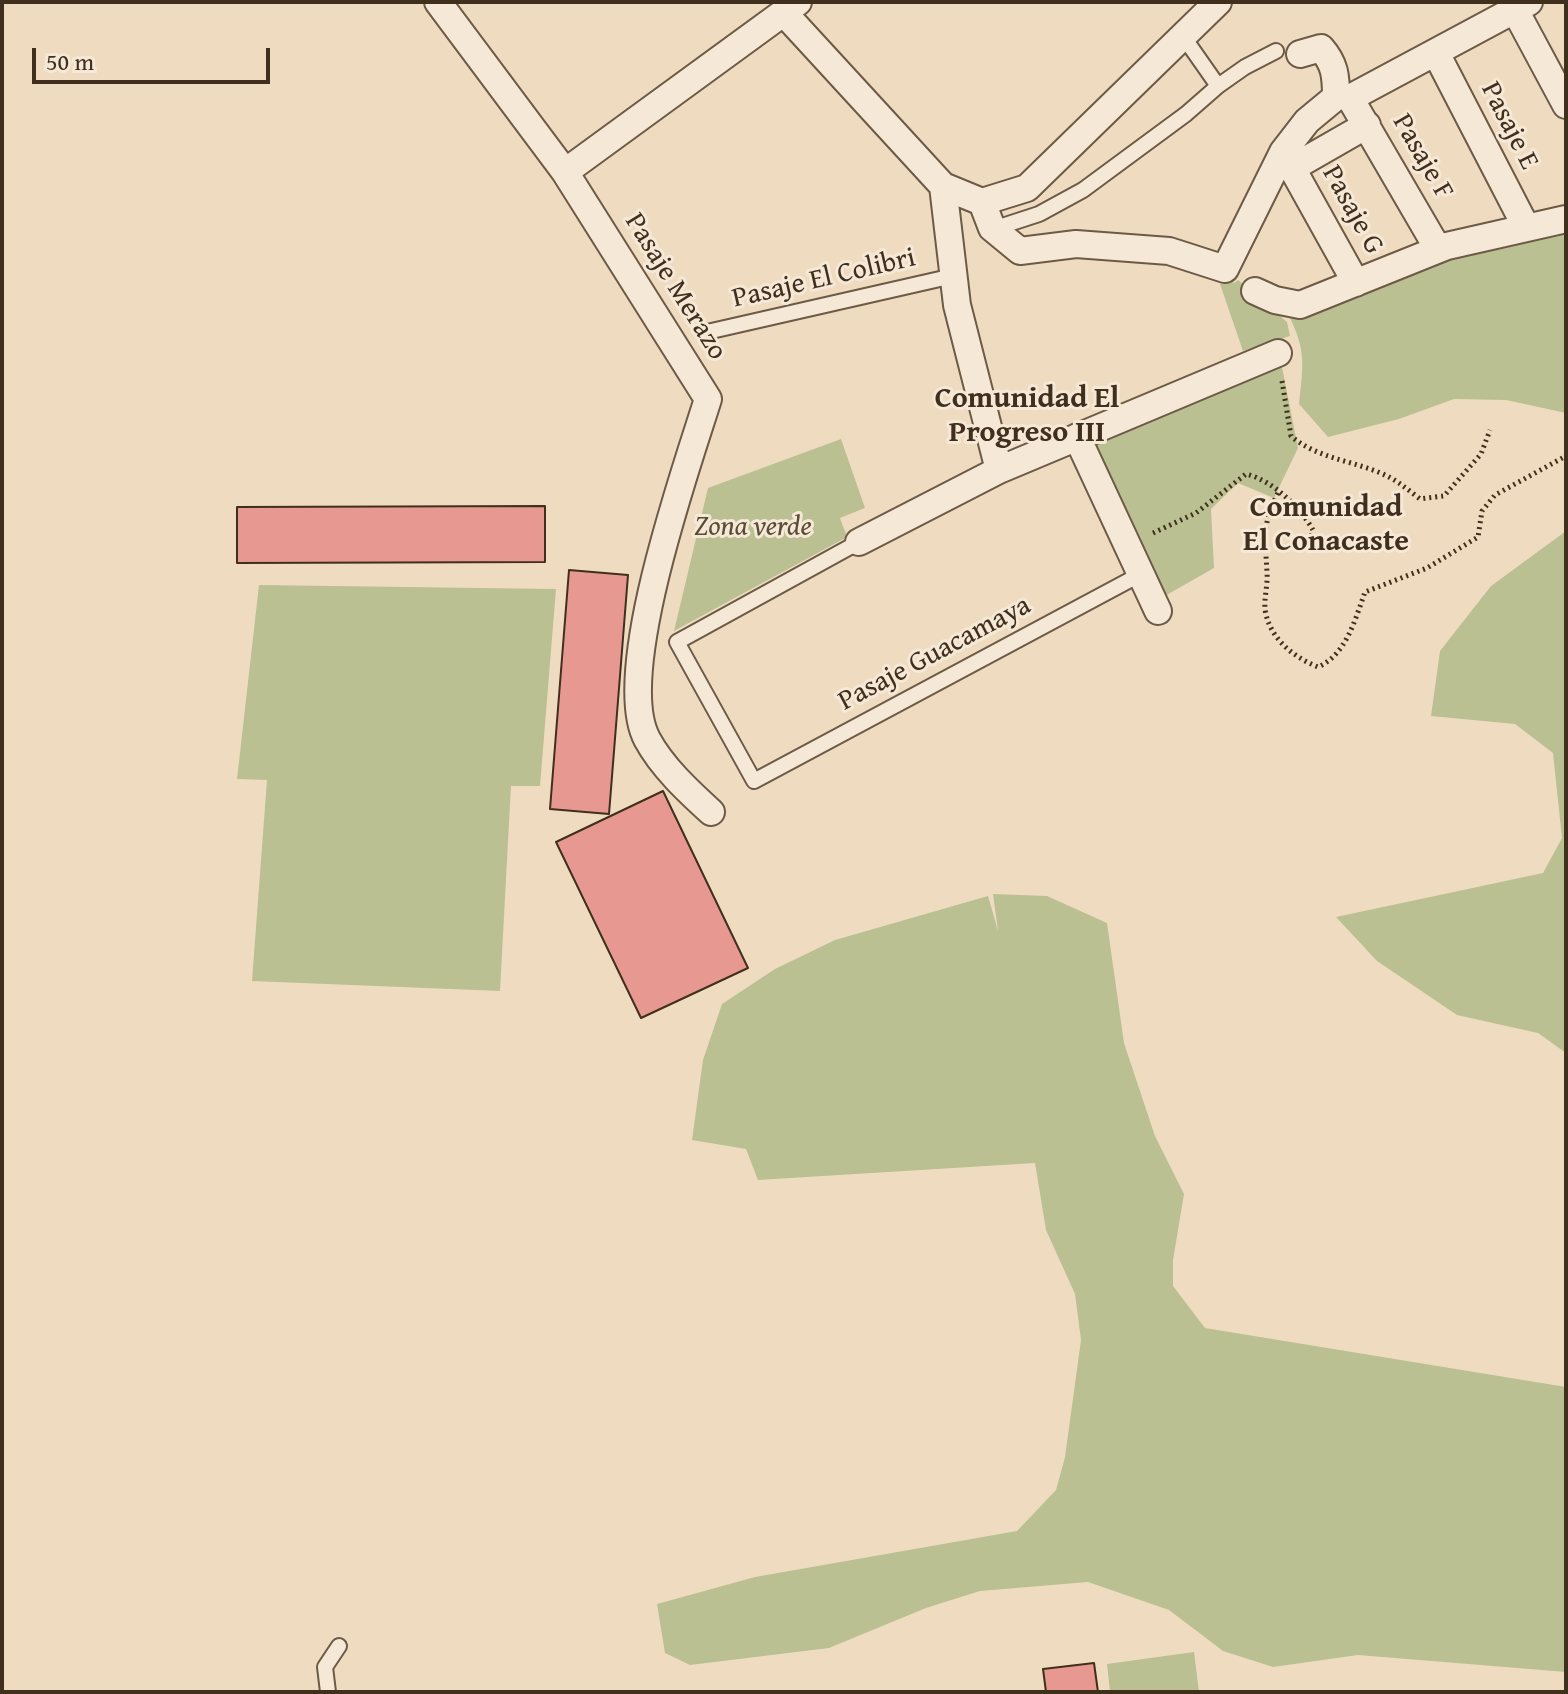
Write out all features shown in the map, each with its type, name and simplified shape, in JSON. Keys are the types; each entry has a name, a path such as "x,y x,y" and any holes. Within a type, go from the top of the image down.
{"street":[{"name":"Pasaje Merazo","path":"438,2 565,172 708,399 655,569 639,700 646,737 669,771 711,812"},
{"path":"565,172 791,8 943,186 982,202 1027,188 1218,2"},
{"path":"1436,53 1522,6 1566,105"},
{"path":"982,202 993,229 1020,251 1076,244 1169,251 1225,269 1283,152 1307,121 1336,97 1336,71 1321,48 1288,53"},
{"name":"Pasaje F","path":"1436,53 1350,98 1438,249"},
{"name":"Pasaje E","path":"1436,53 1526,227"},
{"name":"Pasaje G","path":"1356,283 1292,168 1367,125"},
{"path":"943,186 953,276 969,364 999,470"},
{"path":"1255,291 1275,300 1300,305 1438,249 1566,219"},
{"path":"859,542 999,470 1077,437 1280,365"},
{"path":"1077,437 1158,611"}],"lane":[{"path":"1183,36 1218,86"},
{"path":"993,229 1039,214 1083,190 1245,67 1288,53"},
{"name":"Pasaje El Colibri","path":"707,332 953,276"},
{"name":"Pasaje Guacamaya","path":"859,542 677,642 754,781 1141,574"},
{"path":"328,1692 325,1667 339,1646"}],"path":[{"path":"1280,365 1291,436 1304,447 1397,480 1420,499 1444,496 1481,454 1490,430"},
{"path":"1278,493 1265,517 1269,591 1265,609 1277,638 1293,657 1318,667 1331,661 1350,632 1365,592 1427,568 1478,537 1482,511 1495,495 1566,456"},
{"path":"1127,546 1196,513 1232,481 1246,474 1262,478 1306,516 1313,530 1308,549"}],"green space":[{"path":"1566,232 1566,413 1506,400 1454,399 1399,419 1328,437 1299,404 1302,354 1285,308 1445,257"},
{"path":"1229,280 1234,283 1238,280 1287,322 1290,336 1243,351 1220,284"},
{"path":"1280,357 1298,448 1274,498 1238,483 1211,509 1214,568 1163,597 1094,448 1096,441"},
{"name":"Zona verde","path":"841,439 865,508 840,518 847,537 674,631 708,488"},
{"path":"1566,531 1566,1053 1538,1033 1457,1015 1377,961 1336,917 1543,873 1562,838 1553,753 1515,724 1431,716 1440,651 1491,586"},
{"path":"259,585 556,589 540,786 511,786 500,991 252,981 267,780 237,779"},
{"path":"993,894 1047,896 1107,923 1124,1043 1155,1136 1184,1194 1173,1260 1173,1286 1205,1328 1566,1387 1566,1672 1358,1655 1273,1667 1223,1651 1169,1610 1088,1582 980,1591 926,1608 829,1648 690,1665 665,1653 657,1604 755,1577 1017,1531 1056,1490 1065,1457 1081,1340 1075,1294 1046,1230 1035,1163 758,1180 746,1149 692,1140 703,1060 722,1004 775,969 835,940 988,896 998,931"},
{"path":"1194,1652 1199,1692 1110,1692 1107,1664"}],"building":[{"path":"545,506 545,562 237,563 237,507"},
{"path":"569,570 628,575 609,814 550,809"},
{"path":"663,791 748,968 641,1018 556,842"},
{"path":"1094,1663 1098,1692 1046,1692 1043,1669"}],"district":[{"name":"Comunidad El Progreso III","path":"1027,416"},
{"name":"Comunidad El Conacaste","path":"1326,525"}]}
